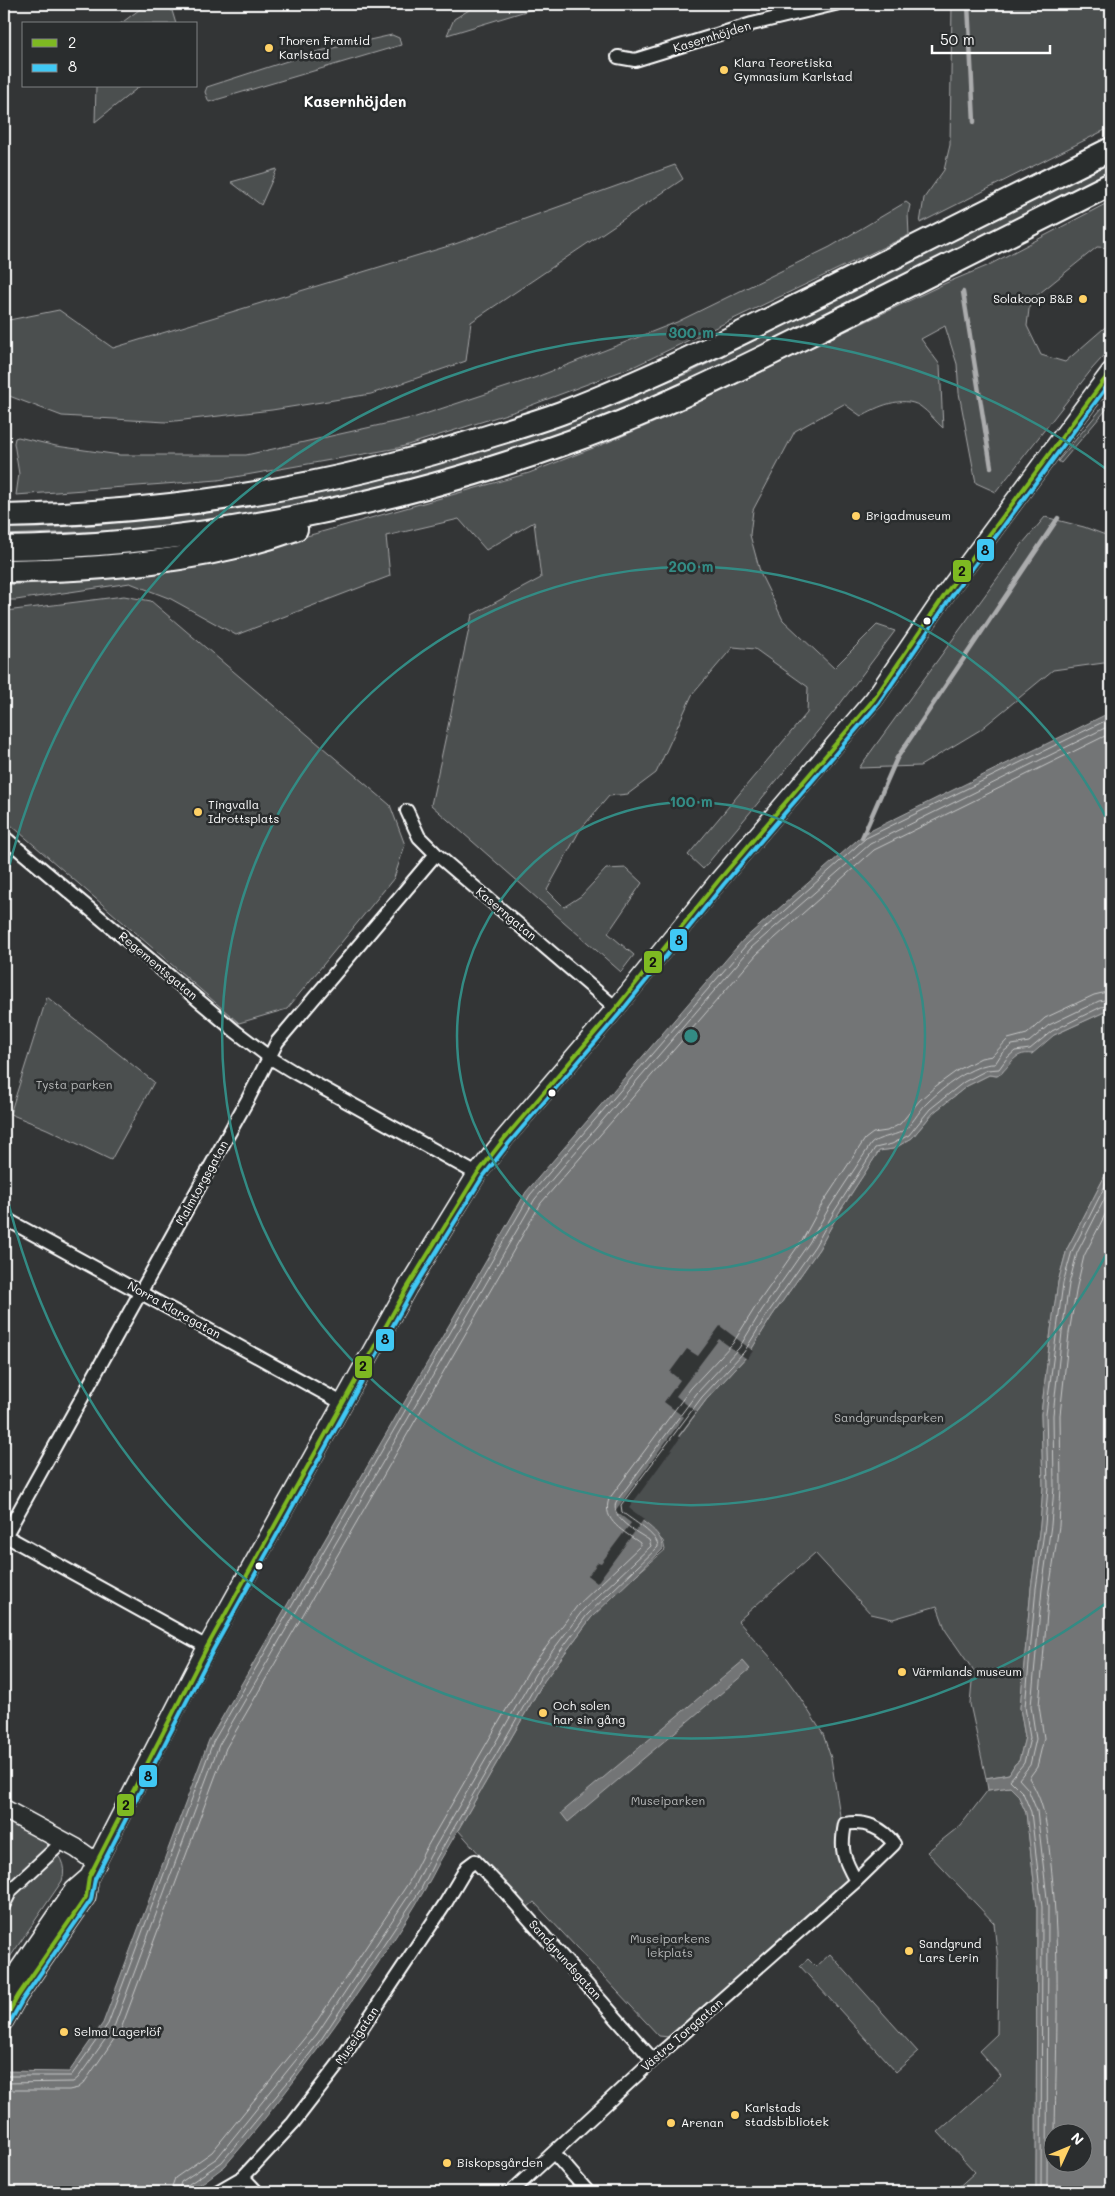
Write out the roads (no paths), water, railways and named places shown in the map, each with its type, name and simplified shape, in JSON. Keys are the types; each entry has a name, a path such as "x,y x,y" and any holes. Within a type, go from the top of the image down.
{"highway":[{"path":"4,516 78,514 155,507 326,480 431,455 559,414 680,364 1111,148"},
{"path":"4,548 90,544 164,537 277,520 380,499 448,481 570,442 695,392 1111,184"},
{"path":"4,571 90,568 213,551 284,533 380,499"}],"street":[{"name":"Kasernhöjden","path":"618,57 635,60 752,24 835,4"},
{"path":"4,2021 18,1996 86,1897 93,1870 207,1647 407,1288 477,1174 504,1139 616,1008 719,880 874,699 946,593 1111,371"},
{"name":"Kaserngatan","path":"406,811 419,837 436,854 616,1008"},
{"name":"Regementsgatan","path":"4,836 235,1031 269,1057 477,1174"},
{"name":"Malmtorgsgatan","path":"4,1536 248,1099 277,1042 436,854"},
{"name":"Norra Klaragatan","path":"4,1218 344,1404"},
{"path":"4,1536 207,1647"},
{"path":"4,1809 76,1848 93,1870"},
{"name":"Västra Torggatan","path":"511,2192 653,2060 856,1881 894,1844 880,1829 853,1822 845,1824 841,1845 856,1881"},
{"path":"4,1904 7,1888 56,1848"},
{"name":"Sandgrundsgatan","path":"475,1861 506,1893 653,2060"},
{"name":"Museigatan","path":"217,2192 243,2177 293,2123 337,2066 446,1904 467,1867 475,1861"},
{"path":"4,1991 74,1890 93,1870"},
{"path":"554,2153 588,2192"},
{"path":"243,2177 257,2192"}],"water":[{"path":"1111,712 1111,1009 1054,1035 1032,1054 1020,1055 997,1076 989,1075 967,1086 933,1113 912,1138 893,1149 879,1151 838,1214 819,1249 772,1316 748,1355 706,1400 625,1508 659,1536 663,1549 591,1618 544,1681 424,1890 389,1947 336,2024 264,2120 225,2166 205,2181 185,2192 4,2192 4,2071 69,2072 103,2023 209,1740 526,1192 743,940 864,834"},
{"path":"1111,1164 1111,2192 1036,2192 1037,1907 1026,1813 1018,1795 1010,1787 988,1790 986,1778 1009,1774 1019,1761 1025,1737 1020,1708 1043,1487 1041,1414 1058,1282 1067,1249"},
{"path":"743,1661 750,1669 568,1822 561,1813"}],"waterway":[{"path":"968,4 974,122"},
{"path":"963,292 991,467"},
{"path":"862,838 897,758 1058,518"}],"place":[{"name":"Thoren Framtid Karlstad","path":"269,48"},
{"name":"Klara Teoretiska Gymnasium Karlstad","path":"724,70"},
{"name":"Solakoop B&B","path":"1083,299"},
{"name":"Brigadmuseum","path":"856,516"},
{"name":"Tingvalla Idrottsplats","path":"198,812"},
{"name":"Värmlands museum","path":"902,1672"},
{"name":"Och solen har sin gång","path":"543,1713"},
{"name":"Sandgrund Lars Lerin","path":"909,1951"},
{"name":"Selma Lagerlöf","path":"64,2032"},
{"name":"Karlstads stadsbibliotek","path":"735,2115"},
{"name":"Arenan","path":"671,2123"},
{"name":"Biskopsgården","path":"447,2163"}],"district":[{"name":"Kasernhöjden","path":"355,102"}],"park label":[{"name":"Tysta parken","path":"74,1085"},
{"name":"Sandgrundsparken","path":"889,1418"},
{"name":"Museiparken","path":"668,1801"},
{"name":"Museiparkens lekplats","path":"670,1946"}]}
